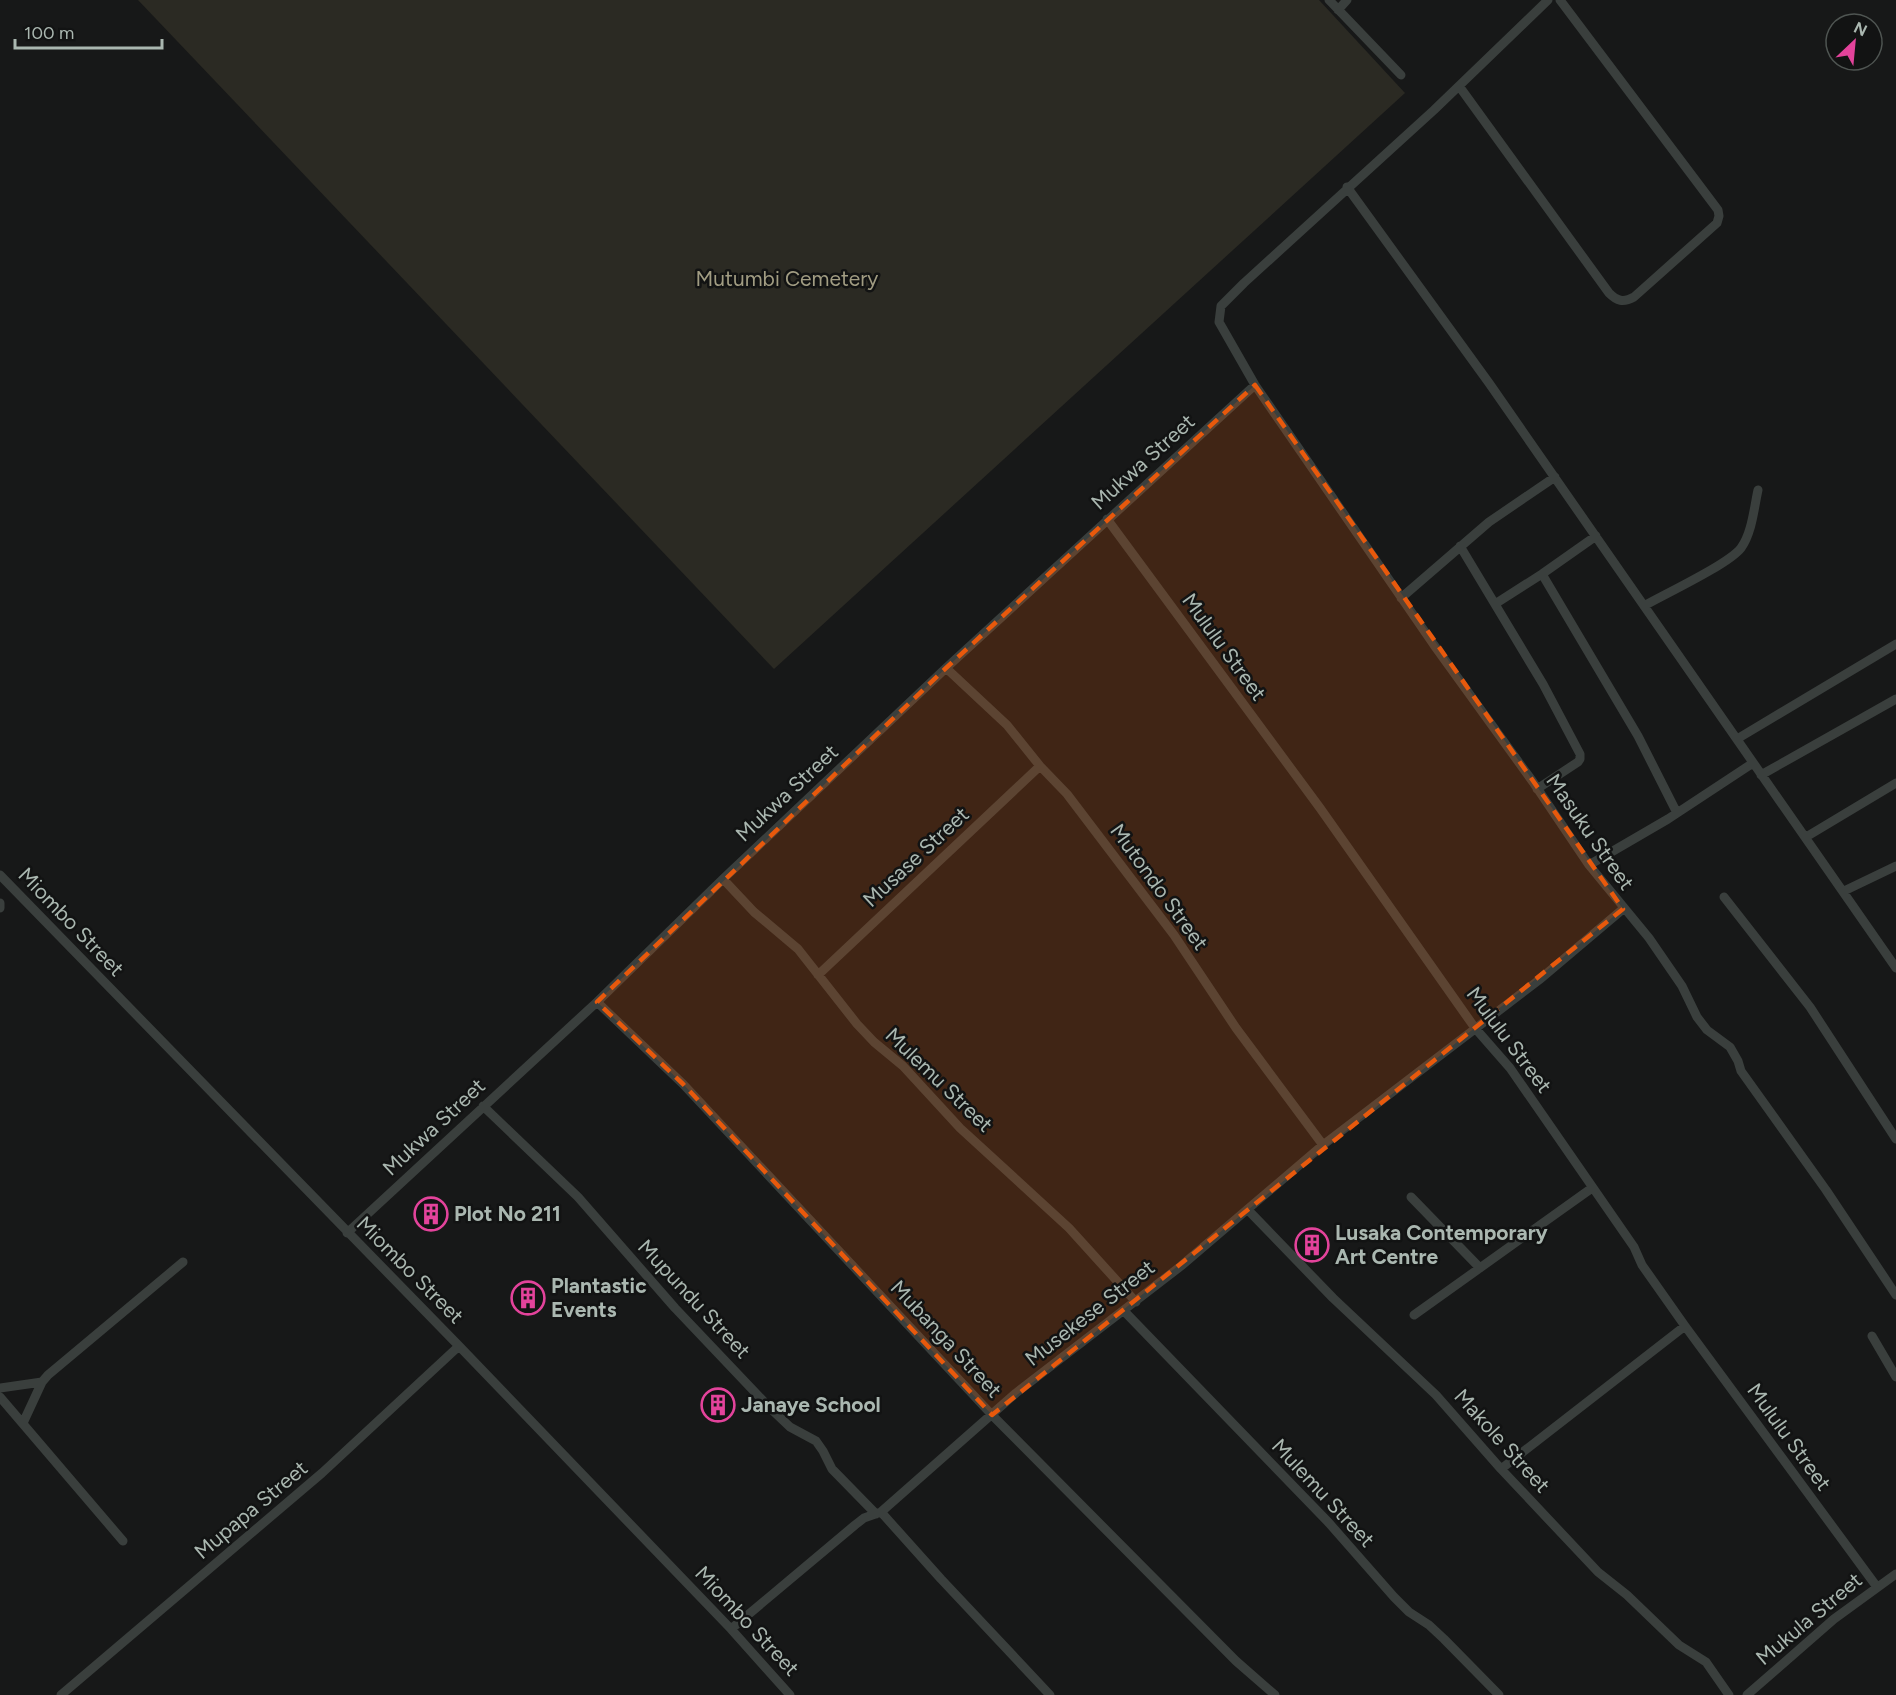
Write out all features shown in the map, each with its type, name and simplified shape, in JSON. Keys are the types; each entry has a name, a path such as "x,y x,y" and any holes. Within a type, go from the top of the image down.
{"street":[{"path":"1329,0 1401,75"},
{"path":"1338,10 1347,0"},
{"name":"Masuku Street","path":"1548,0 1459,86 1347,187 1221,306 1219,322 1256,385 1401,598 1538,789 1589,866 1649,938 1682,986 1697,1017 1707,1030 1730,1047 1741,1071 1827,1190 1896,1295"},
{"path":"1459,86 1610,293 1615,299 1621,301 1634,297 1717,224 1718,210 1560,0"},
{"path":"1347,187 1555,477 1895,964"},
{"name":"Mukwa Street","path":"347,1233 597,1002 946,668 1256,385"},
{"path":"1401,598 1489,522 1555,477"},
{"path":"1644,606 1719,564 1740,549 1745,539 1758,490"},
{"name":"Mululu Street","path":"1107,519 1320,808 1475,1028 1510,1068 1634,1247 1642,1265 1685,1326 1877,1587"},
{"path":"1495,604 1596,536"},
{"path":"1461,546 1544,684 1580,754 1578,762 1538,789"},
{"path":"1542,574 1638,736 1677,813"},
{"path":"1737,739 1896,644"},
{"name":"Mutondo Street","path":"946,668 1007,725 1040,766 1067,794 1153,908 1236,1028 1323,1145"},
{"path":"1761,775 1896,699"},
{"path":"1589,866 1677,813 1753,763"},
{"name":"Musase Street","path":"818,975 1040,766"},
{"path":"1806,837 1896,783"},
{"path":"1844,891 1896,866"},
{"name":"Miombo Street","path":"0,875 459,1346 731,1629 790,1695"},
{"name":"Mulemu Street","path":"723,879 768,925 798,949 868,1036 903,1066 960,1128 1069,1228 1136,1302"},
{"path":"1725,897 1810,1007 1896,1139"},
{"path":"0,903 0,908"},
{"name":"Musekese Street","path":"731,1629 855,1525 878,1513 1016,1393 1136,1302 1323,1145 1539,980 1623,909"},
{"name":"Mubanga Street","path":"597,1002 683,1084 992,1415 1236,1661 1275,1695"},
{"name":"Mupundu Street","path":"483,1106 578,1197 675,1308 770,1408 790,1427 816,1441 832,1469 878,1513 1050,1695"},
{"path":"1414,1315 1592,1188"},
{"path":"1411,1197 1480,1268"},
{"name":"Makole Street","path":"1248,1210 1333,1298 1436,1395 1500,1469 1598,1572 1627,1595 1679,1645 1706,1662 1729,1695"},
{"path":"23,1423 42,1382 69,1356 183,1262"},
{"name":"Mulemu Street","path":"1124,1311 1329,1523 1394,1598 1409,1612 1429,1624 1499,1695"},
{"path":"1500,1469 1685,1326"},
{"path":"1872,1336 1896,1377"},
{"name":"Mupapa Street","path":"61,1695 322,1473 459,1346"},
{"path":"0,1388 42,1382"},
{"path":"0,1397 123,1541"},
{"name":"Mukula Street","path":"1747,1695 1834,1619 1896,1574"}],"highlighted area":[{"path":"1255,385 1623,909 992,1415 683,1084 597,1002 946,668"}],"green space":[{"name":"Mutumbi Cemetery","path":"138,0 1319,0 1405,93 774,669"}],"place":[{"name":"Plot No 211","path":"431,1214"},
{"name":"Lusaka Contemporary Art Centre","path":"1312,1245"},
{"name":"Plantastic Events","path":"528,1298"},
{"name":"Janaye School","path":"718,1405"}]}
